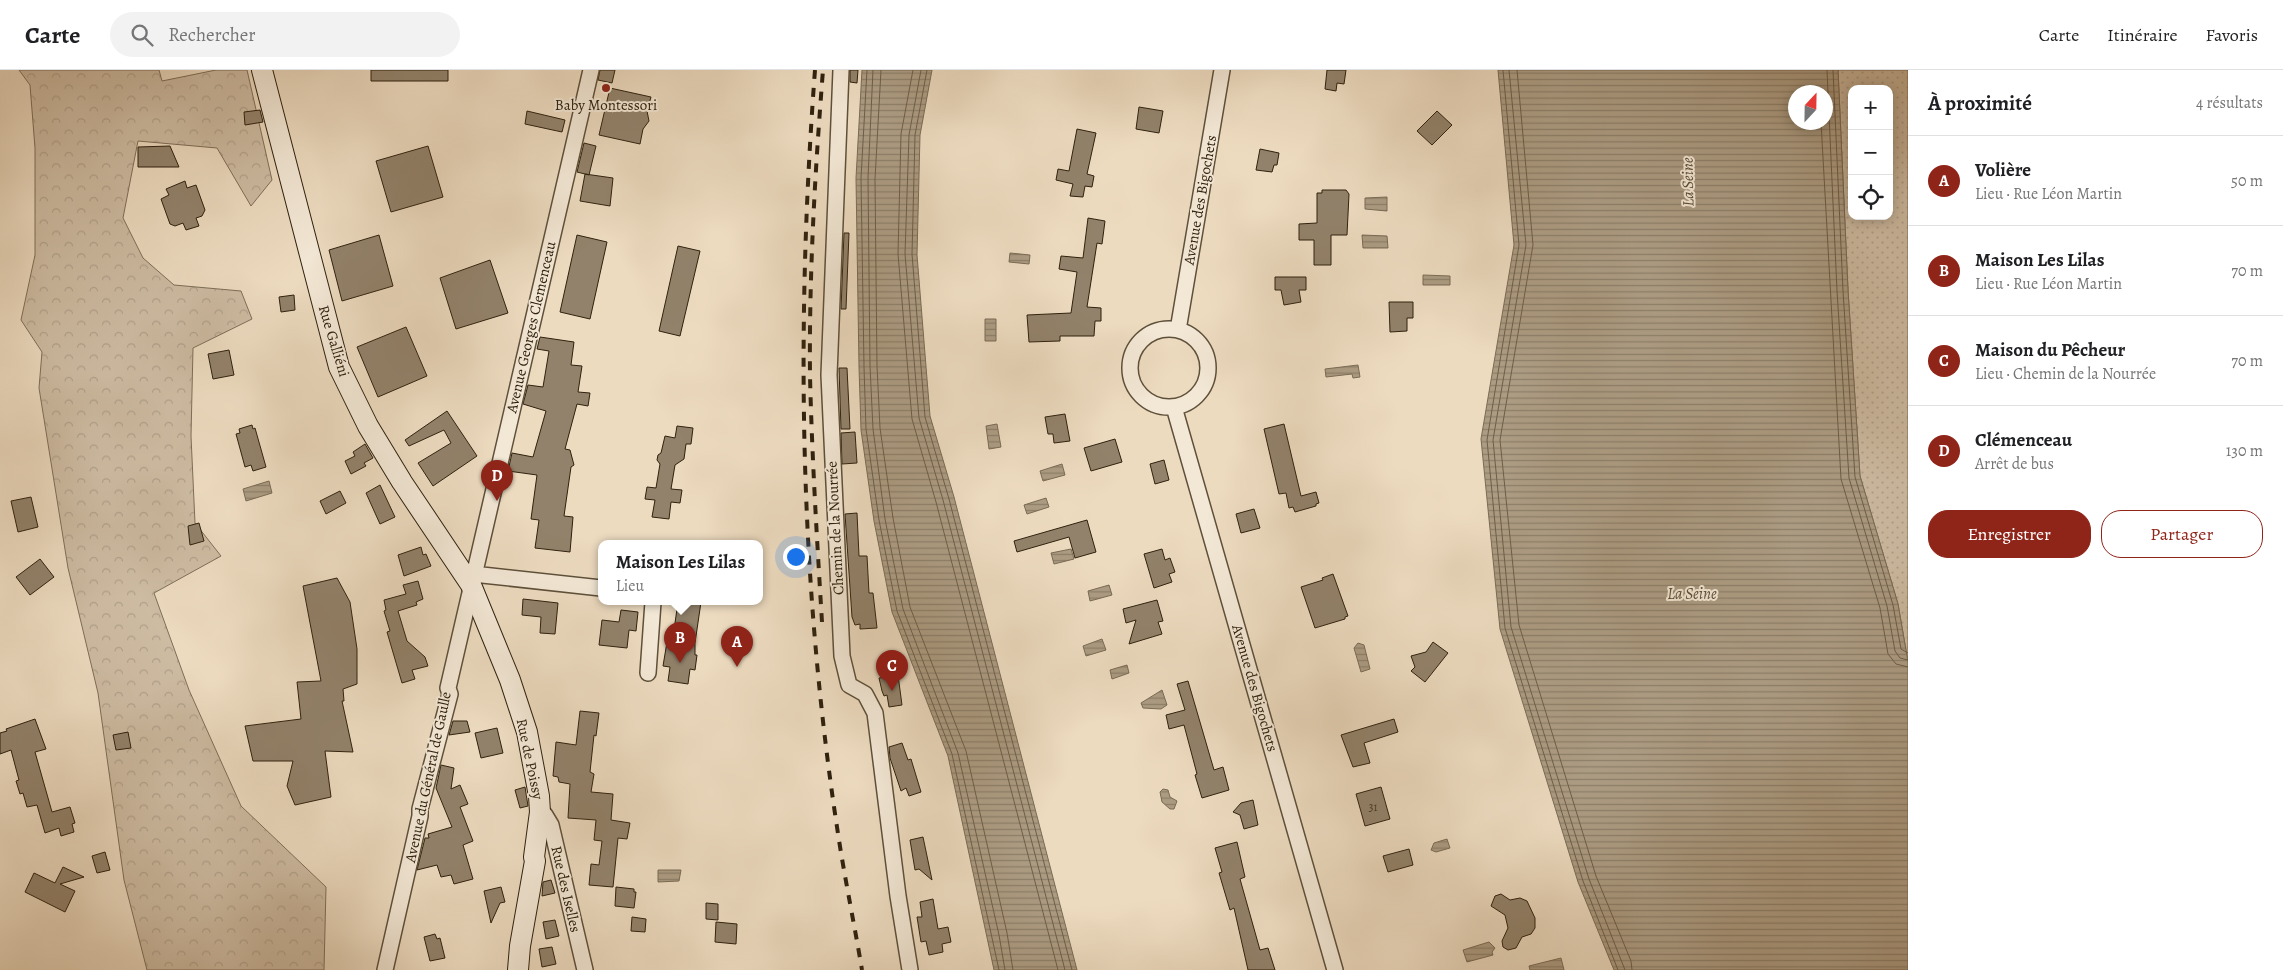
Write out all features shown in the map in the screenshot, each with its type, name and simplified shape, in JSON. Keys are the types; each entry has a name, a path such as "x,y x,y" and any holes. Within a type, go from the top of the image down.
{"street":[{"name":"Rue Galliéni","path":"262,70 339,367 368,426 402,482 472,579"},
{"name":"Avenue Georges Clemenceau","path":"472,579 591,70"},
{"name":"Chemin de la Nourrée","path":"841,70 829,375 842,656 849,685 866,694 875,713 898,896 910,970"},
{"name":"Avenue des Bigochets","path":"1178,330 1222,70"},
{"path":"1166,329 1178,330 1190,335 1200,344 1206,356 1208,370 1205,383 1198,394 1187,402 1174,407 1156,404 1141,395 1134,384 1131,366 1136,349 1143,339 1154,332 1166,329"},
{"name":"Avenue des Bigochets","path":"1174,407 1335,970"},
{"path":"472,579 598,588"},
{"name":"Rue de Poissy","path":"472,579 527,732 535,770 540,812 534,857 536,861 520,946 518,970"},
{"name":"Avenue du Général de Gaulle","path":"385,970 420,809 450,694 448,688 472,579"},
{"path":"648,673 653,605"},
{"name":"Rue des Iselles","path":"540,812 545,815 550,825 585,970"}],"green space":[{"path":"19,70 159,70 162,81 216,70 247,70 272,180 251,206 217,148 138,141 123,218 143,258 174,285 241,291 252,319 193,348 191,436 195,523 221,556 154,593 189,690 241,806 326,887 324,970 147,970 124,880 98,693 68,568 39,388 42,352 21,320 35,255 35,148 30,85"},
{"path":"1838,70 1908,70 1908,662 1898,604 1860,476 1848,290"}],"water":[{"path":"862,70 932,70 920,135 917,255 930,416 954,497 1077,970 994,970 948,756 892,612 874,521 861,430 856,178"},
{"name":"La Seine","path":"1498,70 1838,70 1848,290 1860,476 1898,604 1908,662 1908,970 1614,970 1578,882 1500,629 1481,439 1514,245"},
{"path":"1387,197 1387,211 1365,209 1365,198"},
{"path":"1362,235 1387,236 1388,248 1363,248"},
{"path":"1010,253 1030,255 1029,264 1009,262"},
{"path":"1423,275 1450,276 1450,285 1423,285"},
{"path":"985,319 996,319 996,341 985,341"},
{"path":"1358,365 1360,377 1353,378 1352,374 1326,377 1325,369"},
{"path":"997,424 1001,447 989,449 986,426"},
{"path":"1062,464 1065,475 1043,481 1040,471"},
{"path":"269,481 272,493 246,501 243,489"},
{"path":"1046,498 1049,507 1027,514 1024,505"},
{"path":"1071,549 1074,559 1054,564 1051,553"},
{"path":"1109,585 1112,595 1090,601 1088,591"},
{"path":"1102,639 1106,650 1086,656 1083,646"},
{"path":"1358,643 1364,645 1370,669 1361,672 1354,648"},
{"path":"1127,665 1129,673 1112,679 1110,670"},
{"path":"1162,690 1167,705 1161,709 1143,708 1141,703"},
{"path":"1163,789 1168,790 1170,797 1177,801 1174,809 1170,809 1162,802 1160,792"},
{"path":"1447,839 1450,848 1436,852 1431,850 1434,843"},
{"path":"658,870 681,870 679,881 658,882"},
{"path":"1489,942 1495,948 1492,952 1493,955 1467,962 1463,950"},
{"path":"1561,958 1564,970 1530,970 1529,966"}],"building":[{"path":"371,70 448,70 448,81 371,81"},
{"path":"600,70 615,70 612,83 598,80"},
{"path":"850,70 858,70 857,83 850,82"},
{"path":"1327,70 1346,70 1344,84 1337,83 1336,91 1325,89"},
{"path":"610,88 651,97 647,111 649,121 643,129 640,144 599,135"},
{"path":"1139,107 1163,111 1159,133 1136,129"},
{"path":"260,110 263,122 245,125 244,112"},
{"path":"527,111 565,120 562,132 525,124"},
{"path":"1437,111 1452,125 1432,145 1417,131"},
{"path":"1077,129 1096,133 1087,174 1094,176 1092,187 1085,186 1083,197 1070,196 1073,184 1056,180 1058,169 1069,171"},
{"path":"584,143 596,146 589,175 577,172"},
{"path":"170,146 179,167 138,167 138,147"},
{"path":"428,146 443,197 391,212 376,161"},
{"path":"1260,149 1279,153 1277,165 1274,165 1272,172 1256,170"},
{"path":"585,174 613,178 610,206 580,201"},
{"path":"185,181 187,188 196,185 205,210 202,216 196,218 199,226 186,230 183,223 175,226 170,224 161,199 169,195 166,189"},
{"path":"1322,190 1346,190 1349,194 1347,235 1331,235 1331,265 1314,265 1314,240 1299,240 1299,224 1317,223 1317,193 1322,193"},
{"path":"1088,218 1105,221 1102,244 1097,243 1087,307 1101,308 1101,321 1095,321 1094,336 1060,336 1060,341 1029,342 1027,315 1071,313 1077,272 1059,269 1061,256 1083,258"},
{"path":"844,233 849,233 846,309 841,309"},
{"path":"379,235 393,286 342,301 329,250"},
{"path":"577,235 607,242 590,319 560,312"},
{"path":"678,246 700,251 680,336 659,331"},
{"path":"490,260 508,313 456,329 440,278"},
{"path":"1275,277 1306,277 1306,290 1299,290 1301,302 1284,305 1281,290 1275,290"},
{"path":"294,295 295,310 281,312 279,297"},
{"path":"1389,302 1413,302 1413,318 1407,318 1407,331 1390,332"},
{"path":"406,327 427,376 378,397 357,347"},
{"path":"540,337 574,342 571,365 582,366 578,392 590,393 588,406 577,404 565,449 570,450 574,465 571,467 564,516 573,517 570,552 535,548 539,520 531,519 537,475 508,471 512,453 533,457 546,411 523,404 528,385 543,387 549,351 537,349"},
{"path":"229,350 234,375 213,379 208,354"},
{"path":"839,368 847,368 850,429 841,429"},
{"path":"447,411 477,456 433,486 418,463 451,443 444,430 409,446 405,440"},
{"path":"1065,414 1070,441 1054,443 1053,434 1048,434 1045,417"},
{"path":"1284,424 1301,496 1316,492 1319,503 1316,506 1295,512 1293,507 1289,508 1286,493 1279,494 1264,429"},
{"path":"252,425 253,429 255,428 266,467 253,471 251,465 245,467 236,434 240,433 239,429"},
{"path":"677,426 693,428 691,444 686,444 684,459 675,465 671,489 682,490 680,503 671,502 669,519 652,517 655,500 645,499 647,487 656,488 660,464 657,460 658,455 661,453 665,436 675,438"},
{"path":"855,432 857,463 842,464 841,433"},
{"path":"1115,439 1122,462 1091,471 1084,448"},
{"path":"365,444 373,458 364,463 366,466 351,474 345,461 355,456 353,452"},
{"path":"1164,460 1169,480 1155,484 1150,464"},
{"path":"380,485 395,517 380,524 366,493"},
{"path":"340,491 346,503 326,514 320,501"},
{"path":"31,497 38,527 18,532 11,501"},
{"path":"1254,509 1260,528 1241,533 1236,514"},
{"path":"857,513 859,556 867,556 869,593 873,593 877,628 860,629 860,624 855,625 852,617 845,514"},
{"path":"1087,520 1096,552 1075,558 1069,537 1017,552 1014,541"},
{"path":"199,523 204,541 190,545 188,526"},
{"path":"421,547 423,555 426,554 431,566 404,576 398,555"},
{"path":"1162,549 1165,560 1170,558 1175,572 1169,574 1172,582 1154,588 1144,554"},
{"path":"40,559 54,577 30,595 16,577"},
{"path":"1333,574 1348,616 1345,619 1315,628 1301,587 1323,580 1322,578"},
{"path":"337,578 350,602 357,649 357,684 343,689 344,701 342,701 353,752 325,751 331,797 295,805 287,786 293,761 253,761 245,726 301,719 297,682 321,681 303,586"},
{"path":"418,581 423,599 416,602 417,605 398,611 407,641 425,657 428,666 412,670 415,679 402,683 387,632 390,631 384,611 386,610 384,600 406,594 403,585"},
{"path":"523,599 558,603 555,634 540,633 541,617 522,615"},
{"path":"1157,600 1163,621 1158,622 1162,634 1129,644 1136,620 1126,623 1123,609"},
{"path":"678,605 701,605 695,643 695,655 697,655 695,670 690,669 688,684 668,681 670,667 663,666 668,636 673,637"},
{"path":"621,610 638,612 636,631 629,630 627,648 599,645 602,620 619,622"},
{"path":"1433,642 1448,653 1425,682 1411,671 1415,667 1411,656 1426,652"},
{"path":"898,675 902,705 889,707 887,695 884,696 879,678"},
{"path":"1188,681 1214,770 1223,767 1229,790 1202,798 1184,725 1169,729 1166,715 1185,710 1177,684"},
{"path":"580,711 599,713 596,736 594,735 590,772 594,774 591,792 613,794 611,820 630,823 627,839 618,838 613,887 589,885 591,864 599,865 602,841 594,840 596,820 568,818 570,784 559,782 558,777 553,776 556,742 576,745"},
{"path":"35,719 46,749 35,752 52,812 70,807 75,823 72,824 74,832 61,836 59,828 45,833 37,805 27,807 23,793 20,794 16,781 19,780 11,750 0,754 0,733"},
{"path":"1394,719 1398,732 1364,743 1370,763 1353,767 1341,735"},
{"path":"453,721 467,721 470,732 449,735"},
{"path":"497,728 503,753 481,758 475,733"},
{"path":"128,732 131,748 116,750 113,735"},
{"path":"902,743 908,760 911,759 921,792 909,796 906,788 901,791 890,758 889,747"},
{"path":"441,765 454,768 451,789 460,785 468,804 460,807 473,841 463,845 473,879 454,884 451,875 441,877 437,865 417,870 425,838 429,838 428,834 452,827 436,788"},
{"path":"525,787 528,806 520,808 515,790"},
{"path":"1381,787 1390,819 1365,826 1356,794"},
{"path":"1253,800 1258,825 1244,829 1240,815 1233,812 1241,803"},
{"path":"923,837 932,880 919,869 915,870 910,840"},
{"path":"1237,842 1245,877 1240,879 1260,950 1268,948 1275,970 1248,970 1234,908 1230,910 1219,873 1222,872 1215,848"},
{"path":"1409,849 1413,865 1388,872 1383,856"},
{"path":"105,852 110,870 97,873 92,856"},
{"path":"63,867 84,877 60,884 75,891 65,912 25,892 34,873 55,883"},
{"path":"551,880 555,893 542,896 543,882"},
{"path":"501,887 505,902 500,903 491,923 484,891"},
{"path":"616,887 634,889 634,892 636,892 634,908 615,906"},
{"path":"1501,894 1510,900 1520,898 1527,901 1535,918 1535,928 1531,934 1522,937 1516,948 1508,950 1503,947 1502,941 1508,928 1505,915 1491,906 1495,896"},
{"path":"933,899 938,929 948,927 951,942 942,944 943,952 929,955 926,941 921,942 917,917 922,917 920,902"},
{"path":"706,903 718,904 718,920 706,919"},
{"path":"632,917 646,919 645,932 631,931"},
{"path":"555,920 559,936 546,939 543,922"},
{"path":"716,922 737,924 736,944 715,942"},
{"path":"435,934 437,939 440,938 445,958 430,961 424,937"},
{"path":"552,947 556,964 542,967 539,949"}],"railway":[{"path":"815,70 805,259 804,354 808,544 824,733 840,845 862,970"},
{"path":"822,622 812,438 810,300 817,146 823,70"}],"place":[{"name":"Baby Montessori","path":"606,88"},
{"name":"Clémenceau","path":"497,501"},
{"name":"Maison Les Lilas","path":"680,663"},
{"name":"Volière","path":"737,667"},
{"name":"Maison du Pêcheur","path":"892,691"}]}
